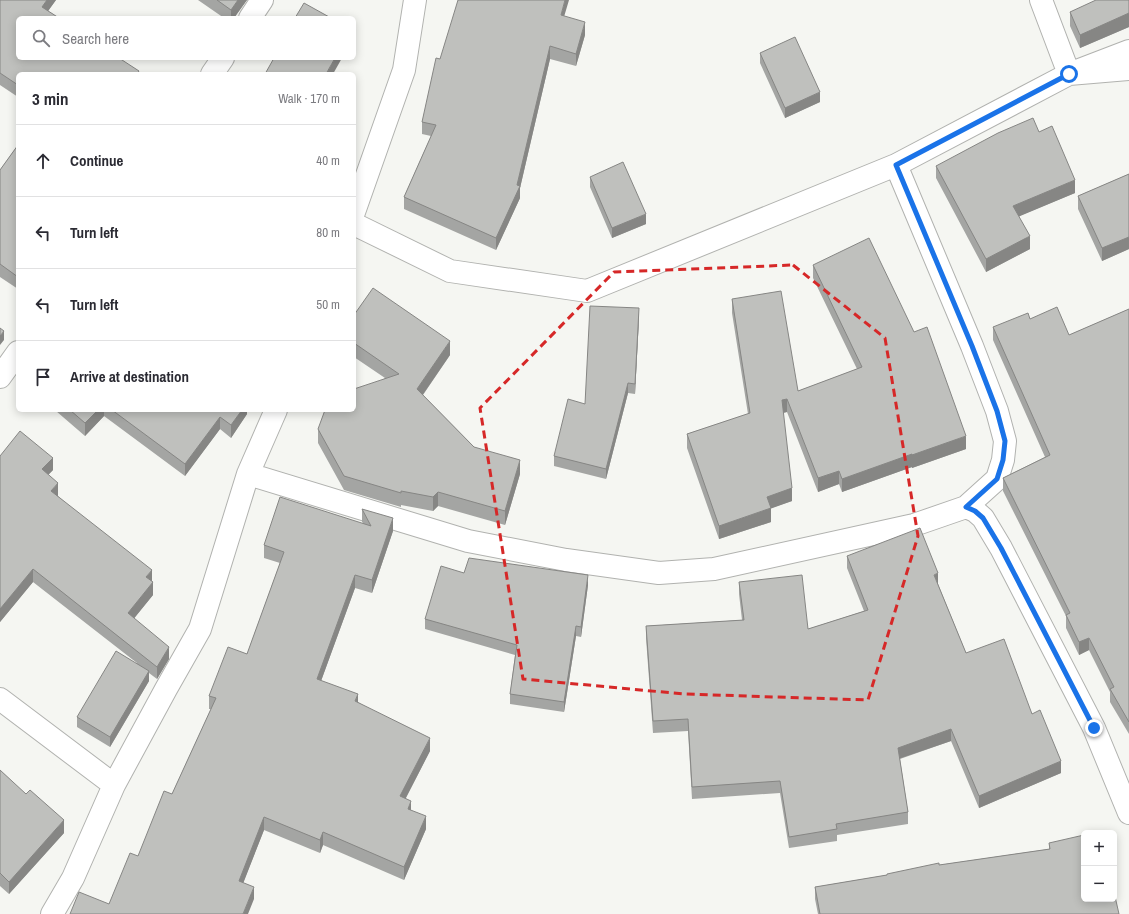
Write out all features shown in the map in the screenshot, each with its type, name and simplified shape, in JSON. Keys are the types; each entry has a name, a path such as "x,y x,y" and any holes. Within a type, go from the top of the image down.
{"street":[{"path":"251,16 262,0"},
{"path":"356,206 404,70 415,0"},
{"path":"1041,0 1069,74"},
{"path":"356,225 450,271 587,291 896,165 1069,74 1129,51"},
{"path":"213,72 222,60"},
{"path":"1069,74 1129,69"},
{"path":"248,474 468,541 566,560 659,573 714,569 914,525 966,507 997,479 1003,460 1005,441 997,411 972,346 896,165"},
{"path":"0,377 16,355"},
{"path":"52,914 73,878 114,785 200,629 248,474 275,412"},
{"path":"966,507 975,511 983,518 1001,548 1094,728 1129,813"},
{"path":"0,699 114,785"}],"highlighted area":[{"path":"793,265 885,338 918,536 868,700 684,694 523,679 480,408 614,272"}],"building":[{"path":"0,0 47,0 42,7 56,16 16,16 16,60 122,60 139,71 16,72 16,84 0,73"},
{"path":"217,0 238,0 231,10"},
{"path":"458,0 565,0 561,15 585,22 576,54 550,46 517,185 520,186 496,238 404,197 436,125 422,122 436,58 440,59"},
{"path":"1096,0 1129,0 1129,13 1080,35 1070,12"},
{"path":"304,3 327,16 296,16"},
{"path":"795,37 820,92 785,108 760,53"},
{"path":"273,60 334,60 327,72 266,72"},
{"path":"1033,118 1039,132 1052,126 1075,180 1013,206 1030,236 986,259 936,166 998,133"},
{"path":"16,148 16,276 0,264 0,170"},
{"path":"623,162 646,214 612,228 590,177"},
{"path":"1129,174 1129,237 1102,248 1078,196"},
{"path":"869,238 914,332 927,327 966,436 842,479 839,471 818,478 787,399 782,400 792,488 767,497 771,508 719,526 687,434 750,413 732,299 781,291 798,391 862,367 813,265"},
{"path":"373,288 450,341 417,389 474,447 520,460 505,511 438,492 433,497 401,491 401,493 344,476 318,429 324,412 356,412 356,388 399,374 356,344 356,312"},
{"path":"590,306 639,308 635,384 628,383 606,469 554,456 568,399 585,404"},
{"path":"1057,307 1069,335 1129,309 1129,722 1110,689 1114,687 1089,638 1079,642 1066,615 1070,613 1003,478 1050,455 993,327 1028,313 1030,319"},
{"path":"0,328 4,331 0,336"},
{"path":"72,412 96,412 85,423"},
{"path":"115,412 241,412 231,425 220,417 185,464"},
{"path":"20,431 53,458 42,469 58,483 51,491 152,570 146,577 153,582 128,613 169,647 157,667 33,569 0,609 0,456"},
{"path":"280,497 371,526 362,509 393,518 372,580 355,575 317,679 358,694 355,701 430,738 400,796 411,801 408,809 426,816 404,867 323,832 320,840 264,817 239,881 254,887 243,914 70,914 79,892 109,904 130,853 138,856 164,791 172,794 216,698 209,696 228,647 247,654 284,552 264,545"},
{"path":"920,528 938,573 934,575 966,653 1004,639 1032,714 1040,710 1061,761 979,796 951,729 898,748 908,812 836,824 837,829 789,837 780,781 692,787 688,719 653,721 646,626 744,620 739,582 802,575 808,629 868,610 847,556"},
{"path":"469,558 588,575 581,627 576,626 564,702 510,694 517,645 425,619 441,566 464,573"},
{"path":"116,651 149,671 110,737 77,717"},
{"path":"0,770 26,794 30,790 64,820 9,882 0,873"},
{"path":"1081,836 1081,902 1116,902 1119,914 820,914 815,887 887,875 939,863 939,865 1050,849 1049,843"}],"route":[{"path":"1069,74 896,165 972,346 997,411 1005,441 1003,460 997,479 966,507 975,511 983,518 1001,548 1094,728"}]}
